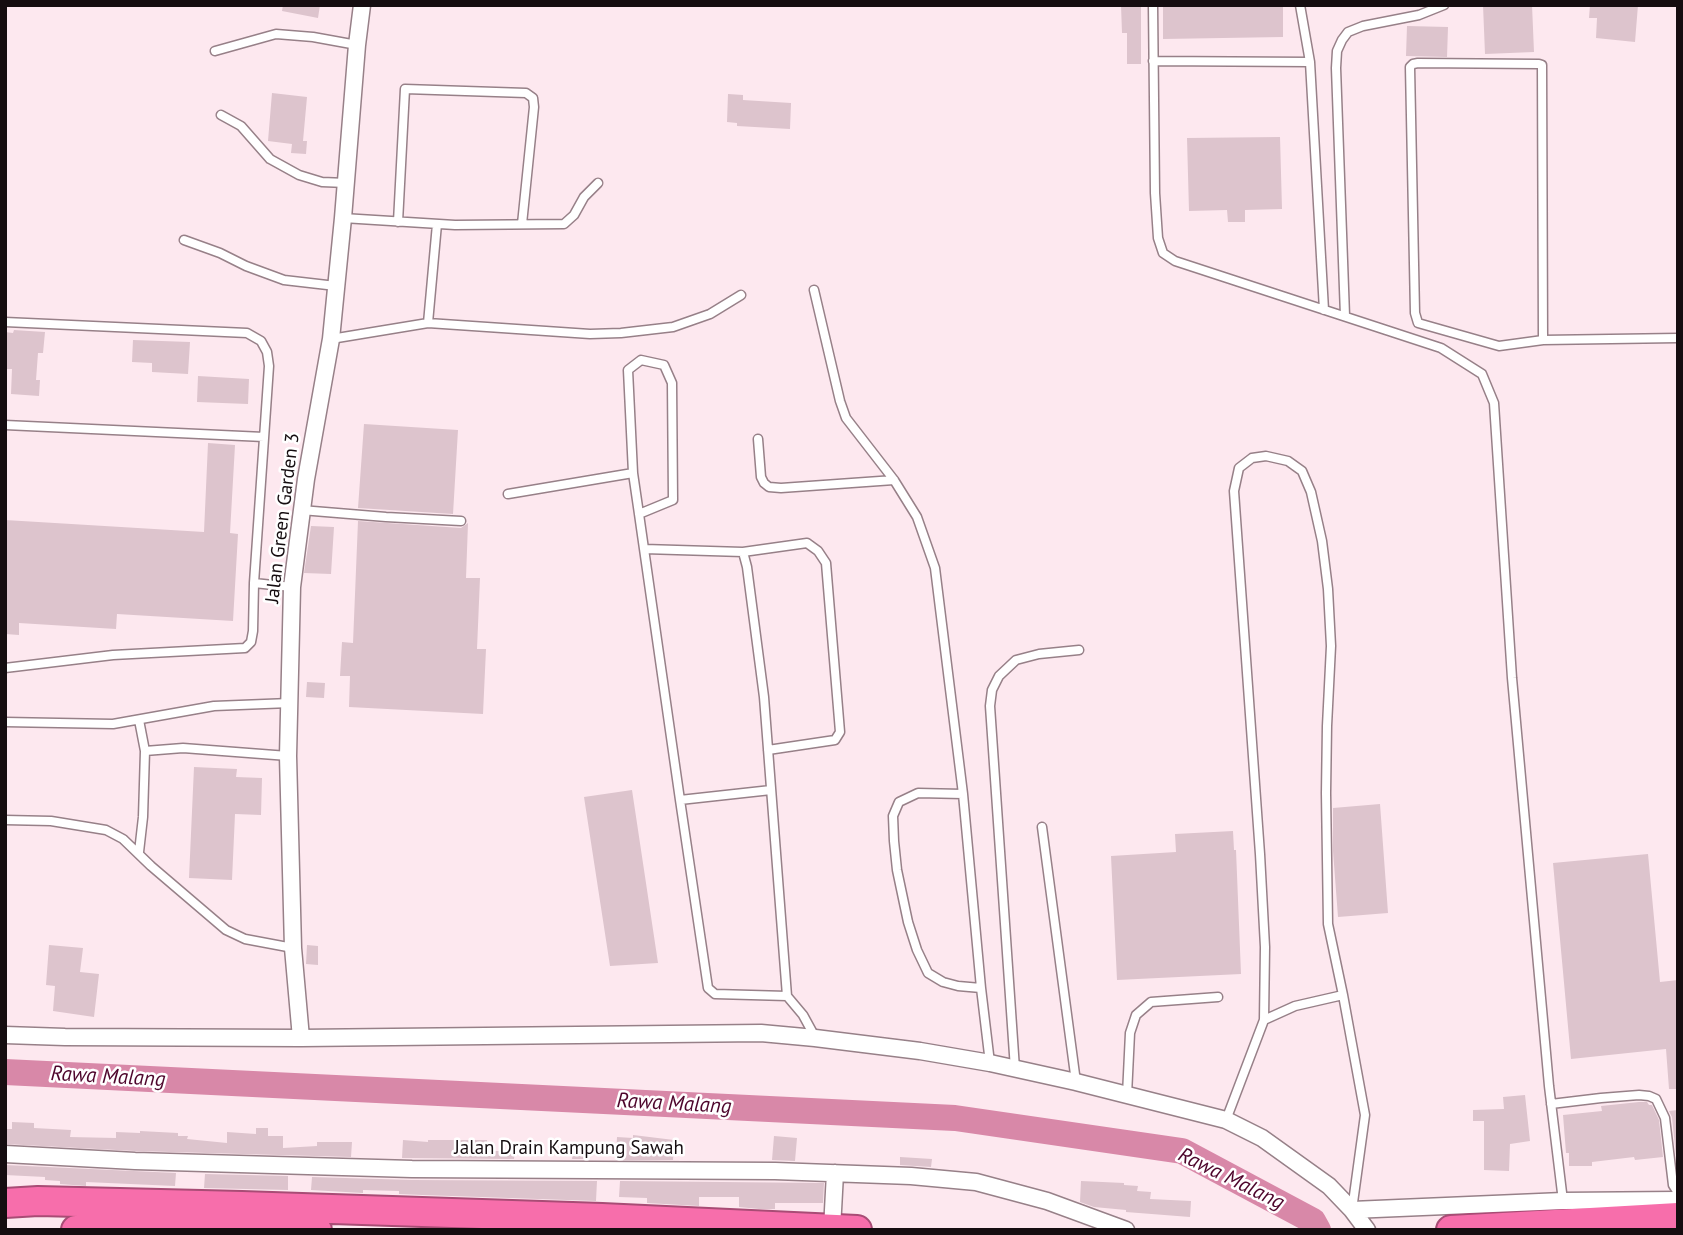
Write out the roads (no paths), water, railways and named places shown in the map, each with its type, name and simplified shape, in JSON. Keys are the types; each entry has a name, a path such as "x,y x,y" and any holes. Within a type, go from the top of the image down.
{"highway":[{"path":"5,1203 38,1201 242,1206 844,1229"},
{"path":"1451,1230 1678,1217"},
{"path":"76,1230 317,1230"}],"street":[{"name":"Jalan Green Garden 3","path":"301,1038 293,948 288,756 292,587 301,510 331,338 362,5"},
{"path":"5,1035 301,1038 761,1034 920,1051 1076,1082 1226,1121 1262,1138 1329,1186 1367,1230"},
{"name":"Jalan Drain Kampung Sawah","path":"5,1154 135,1161 412,1169 761,1171 911,1176 976,1182 1047,1201 1126,1230"},
{"path":"835,1173 844,1229"},
{"path":"1352,1210 1563,1201 1678,1200"}],"lane":[{"path":"1153,5 1155,193 1158,238 1163,253 1175,261 1441,348 1482,374 1494,403 1511,678 1551,1104 1563,1201"},
{"path":"1300,5 1310,62 1324,310"},
{"path":"1345,316 1337,51 1348,32 1363,26 1419,15 1444,5"},
{"path":"215,51 276,34 357,45"},
{"path":"1153,61 1310,62"},
{"path":"1543,340 1542,65 1413,64 1410,66 1415,313 1418,323 1499,346 1543,340 1678,338"},
{"path":"398,222 405,89 526,93 533,98 522,224"},
{"path":"221,116 241,126 270,159 289,170 321,182 346,183"},
{"path":"343,218 437,224 564,224 598,183"},
{"path":"428,323 437,224"},
{"path":"184,240 284,279 336,286"},
{"path":"814,290 846,418 894,480 917,517 936,568 963,794 990,1063"},
{"path":"331,338 428,323 590,334 621,333 673,327 710,314 741,295"},
{"path":"5,322 247,333 261,341 267,352 269,366 251,642 245,648 113,655 5,668"},
{"path":"639,514 673,500 672,383 664,365 640,360 628,370 633,473 708,988 715,994 786,996"},
{"path":"5,425 264,437"},
{"path":"758,439 761,477 769,487 894,480"},
{"path":"1226,1121 1264,1020 1265,947 1260,854 1234,491 1239,468 1252,458 1266,456 1288,461 1302,471 1311,492 1322,541 1328,589 1331,646 1327,739 1328,924 1364,1115 1352,1210"},
{"path":"508,494 633,473"},
{"path":"301,510 461,521"},
{"path":"644,549 743,552 807,543 818,551 826,563 840,732 835,740 768,750"},
{"path":"743,552 764,696 786,996 803,1015 816,1038"},
{"path":"254,583 292,587"},
{"path":"1015,1069 990,706 992,691 999,676 1016,660 1039,654 1079,650"},
{"path":"5,722 113,724 214,706 290,703"},
{"path":"139,720 145,751 144,817 139,852"},
{"path":"145,751 183,748 288,756"},
{"path":"680,800 771,790"},
{"path":"963,794 918,793 899,802 893,816 894,841 908,922 928,973 943,982 981,988"},
{"path":"5,820 51,821 106,830 139,852 151,866 226,930 245,939 293,948"},
{"path":"1042,827 1076,1082"},
{"path":"1264,1020 1295,1006 1343,995"},
{"path":"1127,1095 1130,1033 1136,1015 1151,1002 1218,997"},
{"path":"1551,1104 1639,1095 1656,1099 1665,1118 1673,1185 1678,1194"}],"waterway":[{"name":"Rawa Malang","path":"5,1072 955,1118 1182,1151 1313,1221 1318,1230"}]}
